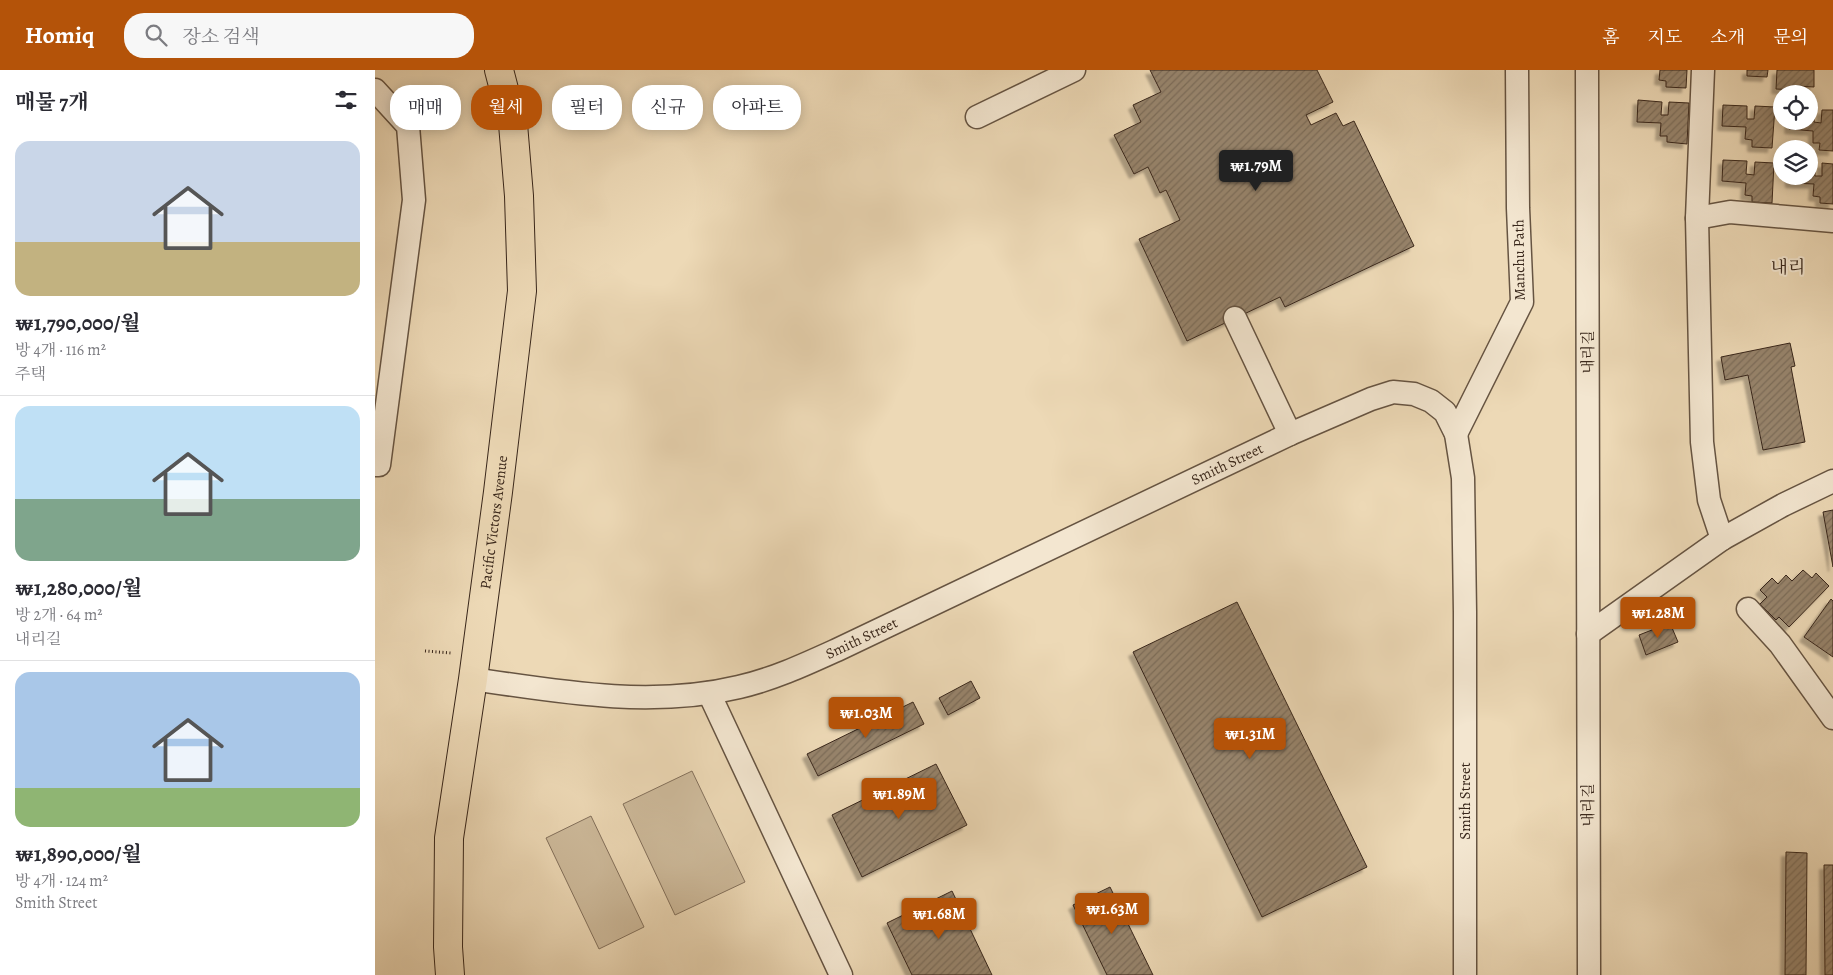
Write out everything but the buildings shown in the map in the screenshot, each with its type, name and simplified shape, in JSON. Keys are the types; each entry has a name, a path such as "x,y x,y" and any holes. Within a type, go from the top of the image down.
{"main road":[{"name":"Pacific Victors Avenue","path":"451,975 448,947 449,838 499,492 522,291 519,196 513,124 499,70"}],"street":[{"path":"977,117 1074,70"},
{"name":"Manchu Path","path":"1456,434 1522,302 1518,208 1517,70"},
{"name":"내리길","path":"1587,70 1589,975"},
{"path":"1703,70 1697,218 1702,442 1709,500 1722,538"},
{"path":"375,90 408,126 414,200 379,465 375,465"},
{"path":"1697,218 1730,212 1833,221"},
{"path":"1235,318 1291,434"},
{"name":"Smith Street","path":"473,680 609,695 663,697 709,693 739,687 791,671 1291,434 1371,399 1393,392 1414,394 1431,401 1445,412 1456,434 1463,478 1465,593 1465,975"},
{"path":"1588,634 1722,538 1833,481"},
{"path":"1748,608 1780,644 1833,718"},
{"path":"709,693 841,975"}],"shaded area":[{"path":"692,771 745,882 675,915 623,804"},
{"path":"591,816 644,927 599,949 546,838"}],"district":[{"name":"내리","path":"1788,267"}]}
